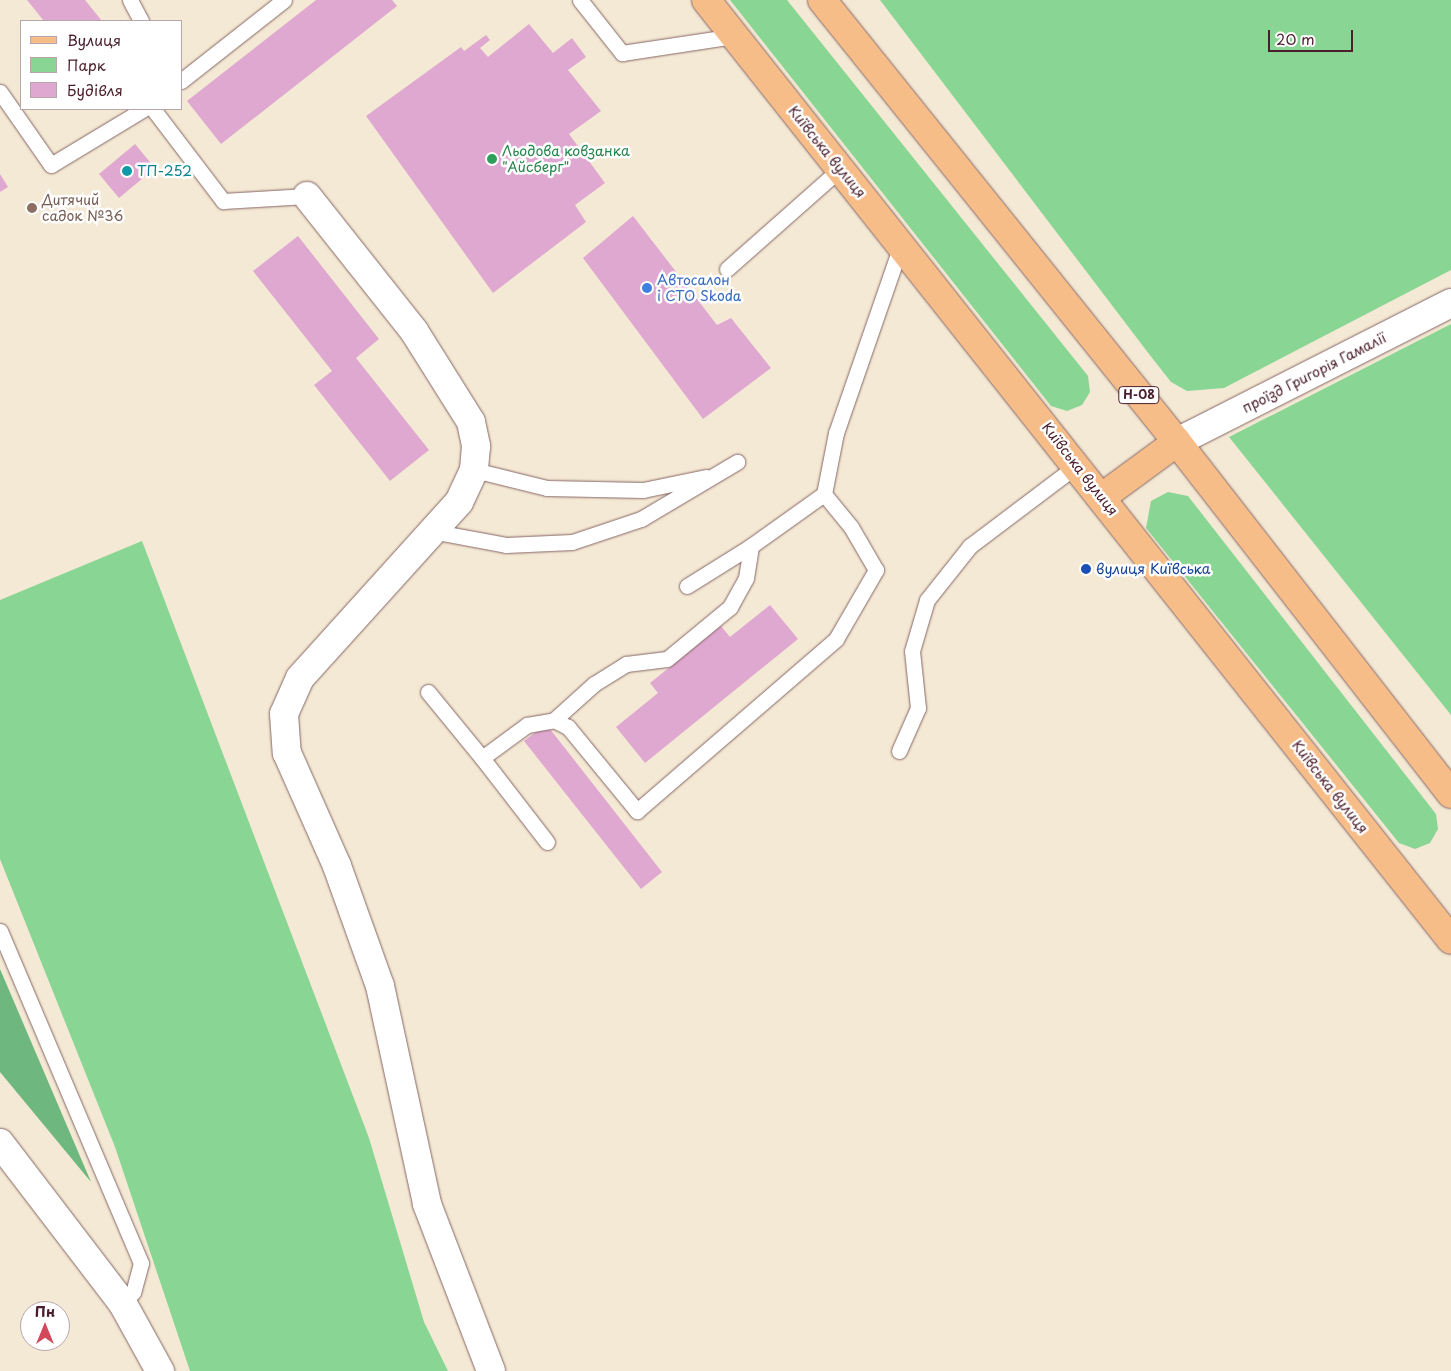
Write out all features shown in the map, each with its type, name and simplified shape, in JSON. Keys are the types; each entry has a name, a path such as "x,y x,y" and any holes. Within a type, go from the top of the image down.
{"main road":[{"name":"Київська вулиця","path":"706,0 1077,466 1446,922"},
{"name":"Н-08","path":"822,0 1177,442 1451,794"},
{"path":"1102,497 1177,442"}],"street":[{"path":"308,196 414,331 471,422 476,446 474,470 459,502 430,531 300,678 284,714 287,753 338,866 380,986 428,1204 491,1371"},
{"name":"проїзд Григорія Гамалії","path":"1177,442 1451,303"},
{"path":"0,1143 123,1304 160,1371"}],"lane":[{"path":"130,0 140,20"},
{"path":"182,80 284,0"},
{"path":"580,0 622,53 734,36"},
{"path":"0,92 50,165 142,110"},
{"path":"155,110 223,201 308,196"},
{"path":"727,269 840,169"},
{"path":"687,586 751,546 824,494 851,383 901,245"},
{"path":"430,531 506,545 572,542 640,519 710,476 737,462"},
{"path":"899,751 918,708 912,652 926,600 970,546 1077,466"},
{"path":"474,470 548,488 643,490 710,476"},
{"path":"554,720 568,727 637,811 737,729 836,639 876,570 824,494"},
{"path":"482,758 527,725 554,720 594,684 626,664 667,659 730,607 746,578 751,546"},
{"path":"428,692 547,842"},
{"path":"0,931 140,1263 133,1292 123,1304"}],"green space":[{"path":"730,0 787,0 1088,376 1090,392 1082,405 1067,411 1051,406"},
{"path":"880,0 1451,0 1451,270 1224,388 1187,391 1171,382 1149,354"},
{"path":"1451,324 1451,715 1229,437"},
{"path":"1168,492 1188,496 1436,814 1438,829 1430,843 1415,849 1399,843 1146,528 1151,501"},
{"path":"142,541 369,1138 424,1322 448,1371 190,1371 115,1147 0,859 0,600"},
{"path":"0,969 91,1182 0,1072"}],"building":[{"path":"27,0 85,0 101,20 43,20"},
{"path":"316,0 392,0 397,6 221,144 187,101"},
{"name":"Льодова ковзанка \"Айсберг\"","path":"529,24 553,53 572,38 586,57 568,70 601,111 569,134 605,183 575,205 586,222 493,293 366,116 461,47 464,51 486,35 490,40 480,48 488,57"},
{"name":"ТП-252","path":"135,144 155,168 119,198 99,174"},
{"path":"0,174 8,187 0,192"},
{"name":"Автосалон і СТО Skoda","path":"633,216 717,325 731,318 771,368 703,419 583,258"},
{"path":"298,236 379,339 356,358 429,450 390,481 314,385 332,371 253,271"},
{"path":"770,605 798,639 645,763 616,727 658,693 650,683 721,626 730,637"},
{"path":"546,724 662,872 641,889 524,741"}],"place":[{"name":"Льодова ковзанка \"Айсберг\"","path":"492,159"},
{"name":"ТП-252","path":"127,171"},
{"name":"Дитячий садок №36","path":"32,208"},
{"name":"Автосалон і СТО Skoda","path":"647,288"},
{"name":"вулиця Київська","path":"1086,569"}]}
